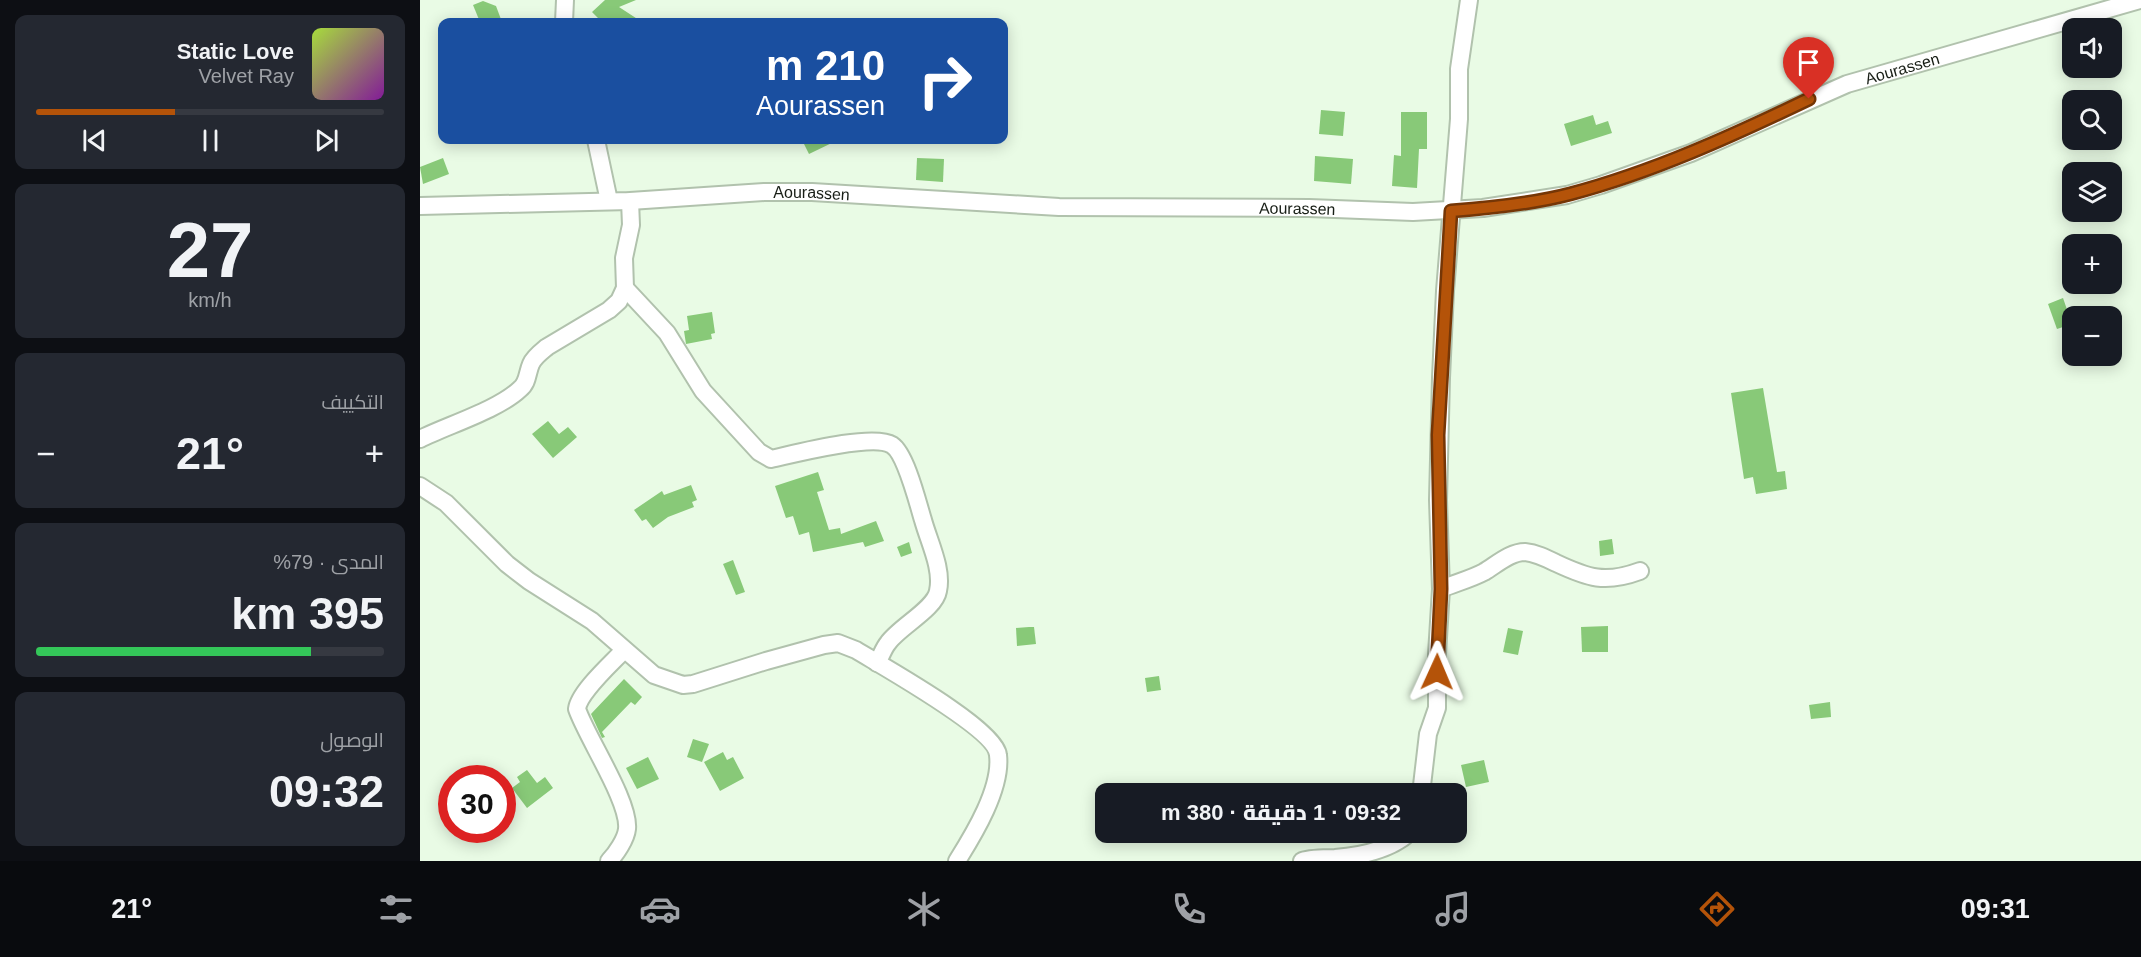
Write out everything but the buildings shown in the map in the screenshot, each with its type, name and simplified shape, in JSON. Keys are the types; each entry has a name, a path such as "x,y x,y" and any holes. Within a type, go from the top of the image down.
{"street":[{"path":"564,0 564,18"},
{"path":"1421,783 1428,734 1437,708 1437,654 1441,589 1438,435 1451,211 1459,119 1459,69 1469,0"},
{"name":"Aourassen","path":"420,206 630,201 764,192 800,192 1059,207 1451,211 1483,208 1567,195 1601,185 1690,153 1848,84 2140,0"},
{"path":"597,144 609,201"},
{"path":"420,439 519,391 525,385 531,363 538,355 547,347 609,310 619,301 625,288 624,258 631,225 630,201"},
{"path":"625,288 667,333 703,391 759,452 771,459 837,444 883,442 892,445 899,452 913,487 939,575 938,593 930,605 888,643 877,663"},
{"path":"420,486 446,503 507,564 529,581 592,621 654,675 683,685 693,684 778,657 838,643 856,650 972,723 996,746 998,766 994,789 968,844 957,861"},
{"path":"1441,589 1483,573 1501,561 1523,552 1536,554 1578,573 1595,577 1617,579 1640,571"},
{"path":"609,861 627,829 624,809 577,710 578,703 624,650"},
{"path":"1302,861 1353,856 1393,843"}],"route":[{"path":"1437,672 1441,589 1438,435 1451,211 1567,195 1601,185 1690,153 1754,126 1809,99"}]}
